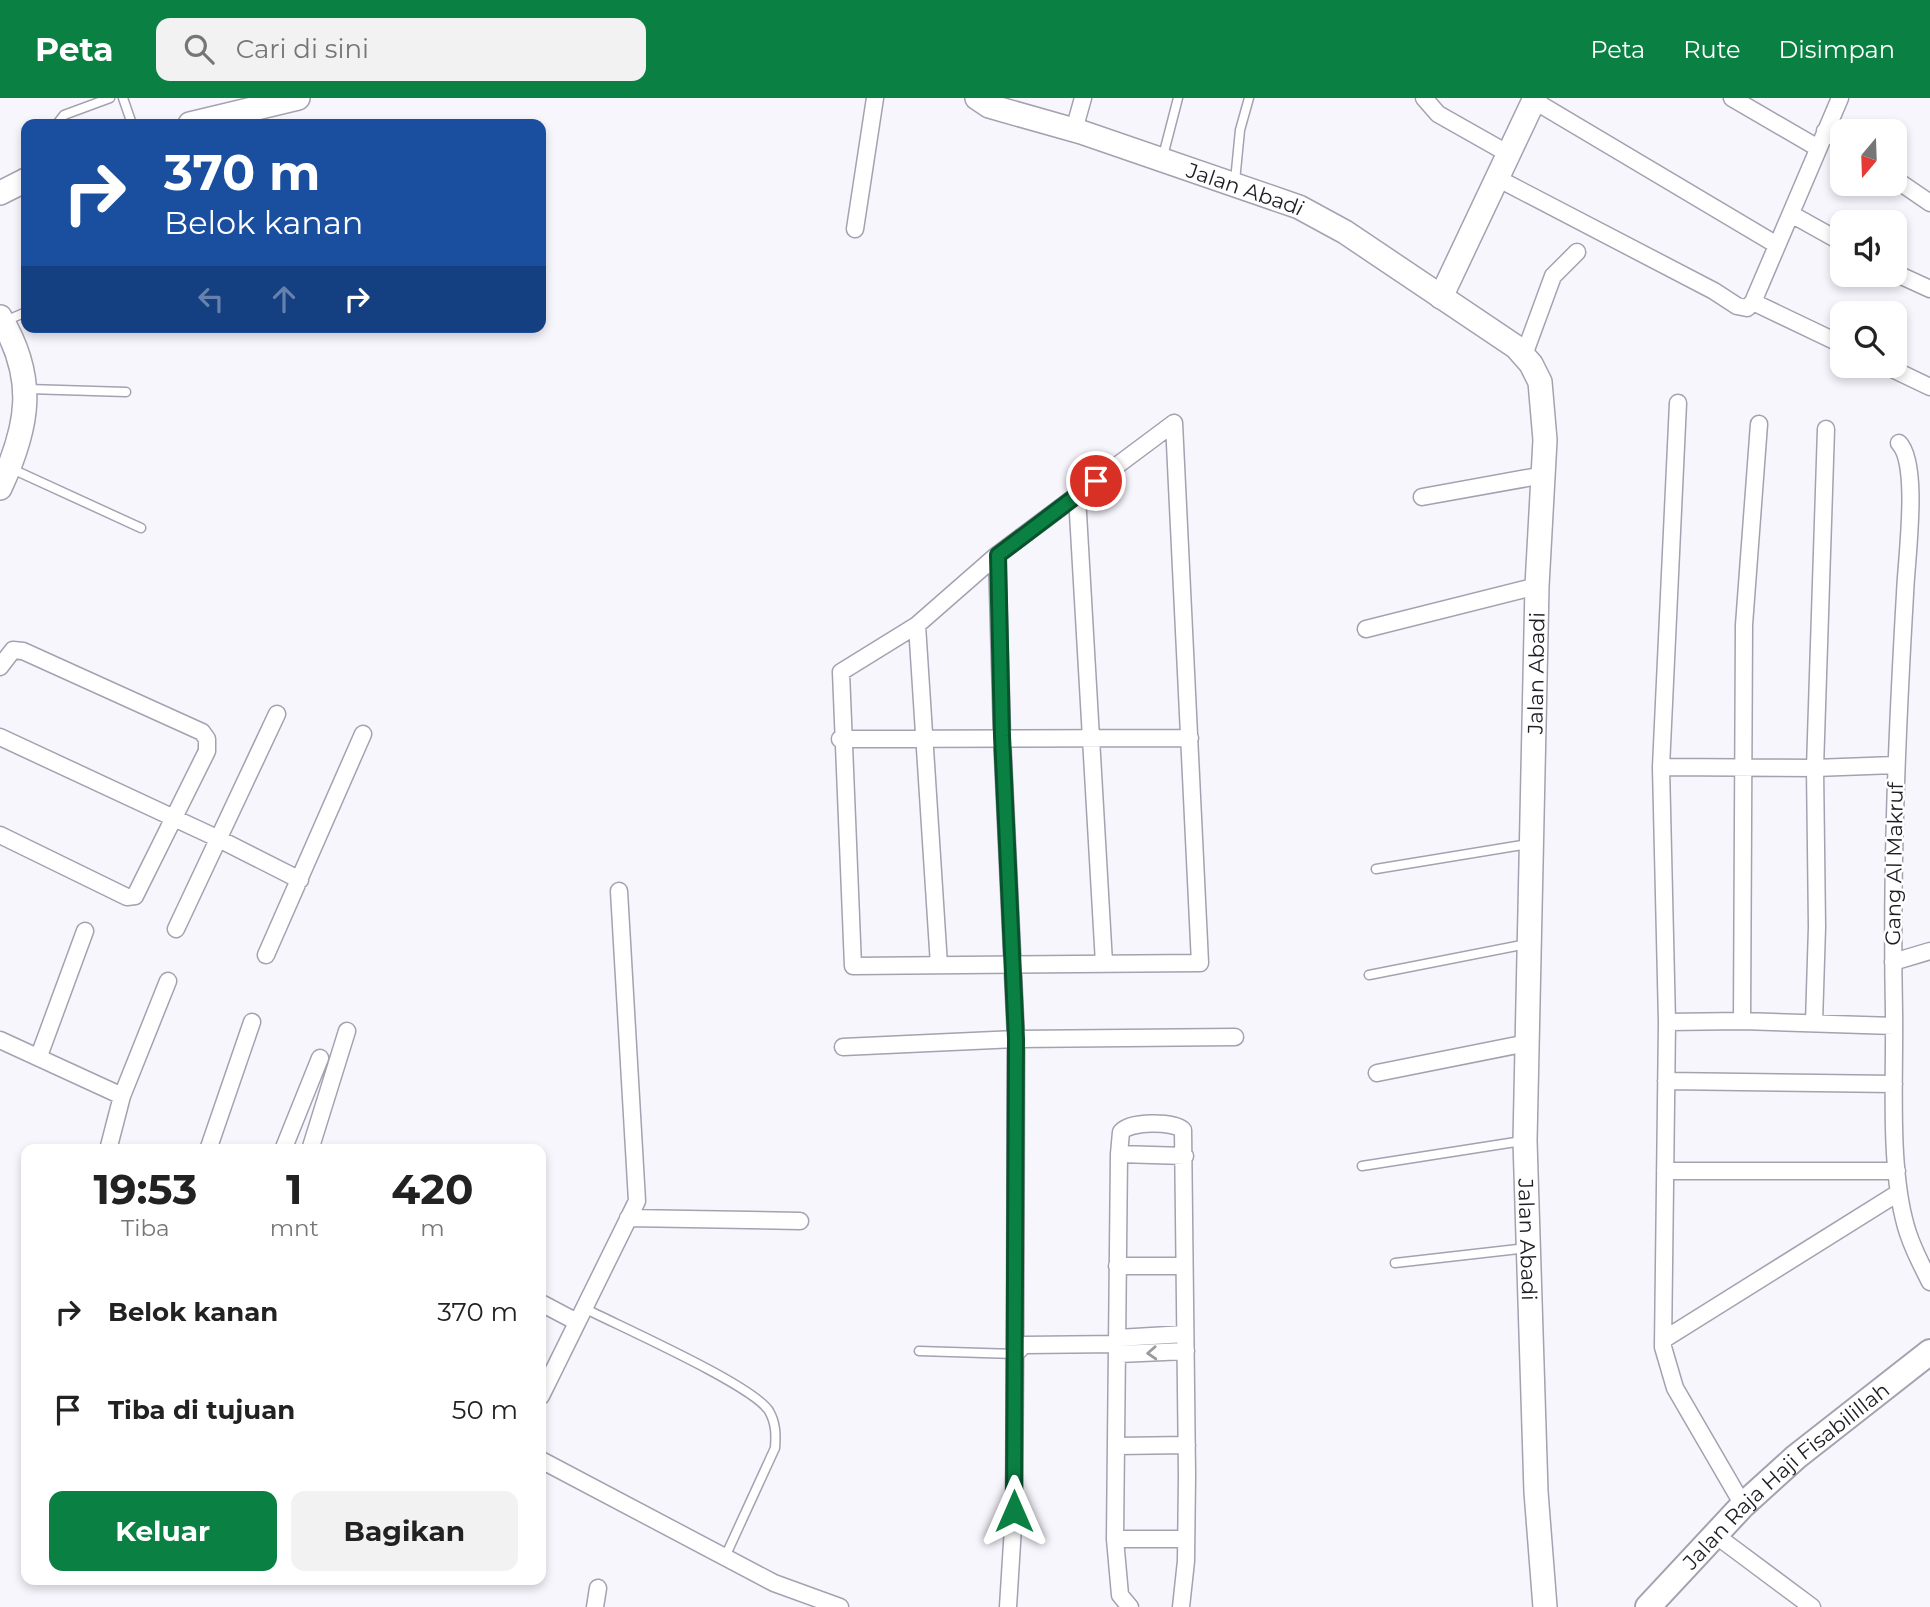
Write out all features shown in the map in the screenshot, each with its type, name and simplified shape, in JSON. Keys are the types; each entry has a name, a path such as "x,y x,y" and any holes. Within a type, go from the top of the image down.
{"main road":[{"name":"Jalan Raja Haji Fisabilillah","path":"1648,1607 1714,1534 1796,1457 1930,1352"}],"street":[{"path":"211,119 298,98"},
{"path":"855,229 875,98"},
{"name":"Jalan Abadi","path":"977,98 989,106 1074,130 1299,207 1326,221 1441,297 1524,355 1537,372 1544,400 1544,475 1537,586 1534,843 1525,1141 1536,1492 1545,1607"},
{"path":"1074,130 1083,98"},
{"path":"1424,98 1438,114 1507,153"},
{"path":"1732,98 1818,148"},
{"path":"1495,177 1737,306 1747,308 1753,302 1840,98"},
{"path":"1441,297 1495,177 1534,99 1777,245"},
{"path":"1825,131 1830,134"},
{"path":"0,192 21,182"},
{"path":"1908,188 1930,203"},
{"path":"1791,214 1830,236"},
{"path":"1524,355 1553,276 1577,252"},
{"path":"1907,278 1930,289"},
{"path":"1753,302 1830,339"},
{"path":"2,319 18,355 26,389 24,424 4,478"},
{"path":"1907,376 1930,387"},
{"path":"1678,403 1661,767 1667,1022 1663,1340 1666,1363 1675,1388 1743,1505"},
{"path":"1174,423 1200,963 853,966 841,672 917,625 998,555 1077,496 1174,423"},
{"path":"1742,1021 1741,767 1744,625 1759,424"},
{"path":"1814,1023 1817,899 1815,768 1826,429"},
{"name":"Gang Al Makruf","path":"1899,443 1906,450 1909,461 1909,516 1895,765 1893,962 1897,1171 1909,1235 1930,1282"},
{"path":"1422,497 1544,475"},
{"path":"1077,496 1104,963"},
{"path":"998,555 1002,736 1016,1039 1014,1511 1008,1607"},
{"path":"1366,629 1537,586"},
{"path":"917,625 939,965"},
{"path":"0,667 13,650 23,651 202,732 207,739 206,751 135,896 127,897 0,835"},
{"path":"176,929 277,714"},
{"path":"266,955 363,734"},
{"path":"842,739 1002,736 1190,738"},
{"path":"0,737 174,817 300,880"},
{"path":"1661,767 1815,768 1895,765"},
{"path":"546,1386 637,1201 619,891"},
{"path":"39,1056 85,931"},
{"path":"1893,962 1930,951"},
{"path":"110,1144 122,1096 168,981"},
{"path":"1667,1022 1742,1021 1894,1026"},
{"path":"210,1144 252,1022"},
{"path":"312,1144 346,1031"},
{"path":"842,1047 1016,1039 1235,1037"},
{"path":"0,1040 122,1096"},
{"path":"1377,1073 1527,1043"},
{"path":"285,1144 320,1058"},
{"path":"1666,1081 1894,1084"},
{"path":"1130,1607 1120,1595 1115,1539 1121,1132 1125,1128 1176,1126 1183,1130 1185,1156 1187,1446 1186,1539 1181,1607"},
{"path":"1119,1154 1185,1156"},
{"path":"1665,1171 1897,1171"},
{"path":"1663,1340 1899,1193"},
{"path":"628,1218 800,1221"},
{"path":"1117,1266 1184,1266"},
{"path":"546,1305 580,1315"},
{"path":"1119,1345 1185,1334"},
{"path":"1015,1354 1019,1347 1031,1345 1119,1345 1186,1351"},
{"path":"1117,1447 1187,1446"},
{"path":"546,1463 774,1583 840,1607"},
{"path":"1714,1534 1812,1607"},
{"path":"1115,1539 1186,1539"},
{"path":"595,1607 598,1588"}],"lane":[{"path":"61,119 64,115 110,98"},
{"path":"123,98 130,119"},
{"path":"1163,160 1178,98"},
{"path":"1235,185 1240,130 1250,98"},
{"path":"2,319 21,313"},
{"path":"26,389 127,392"},
{"path":"4,478 141,528"},
{"path":"1376,870 1534,843"},
{"path":"1369,975 1530,943"},
{"path":"1363,1166 1525,1141"},
{"path":"1395,1264 1527,1248"},
{"path":"580,1315 746,1390 769,1411 776,1429 775,1448 725,1557"},
{"path":"919,1351 1015,1354"}],"route":[{"path":"1014,1511 1016,1039 1002,736 998,555 1096,481"}]}
